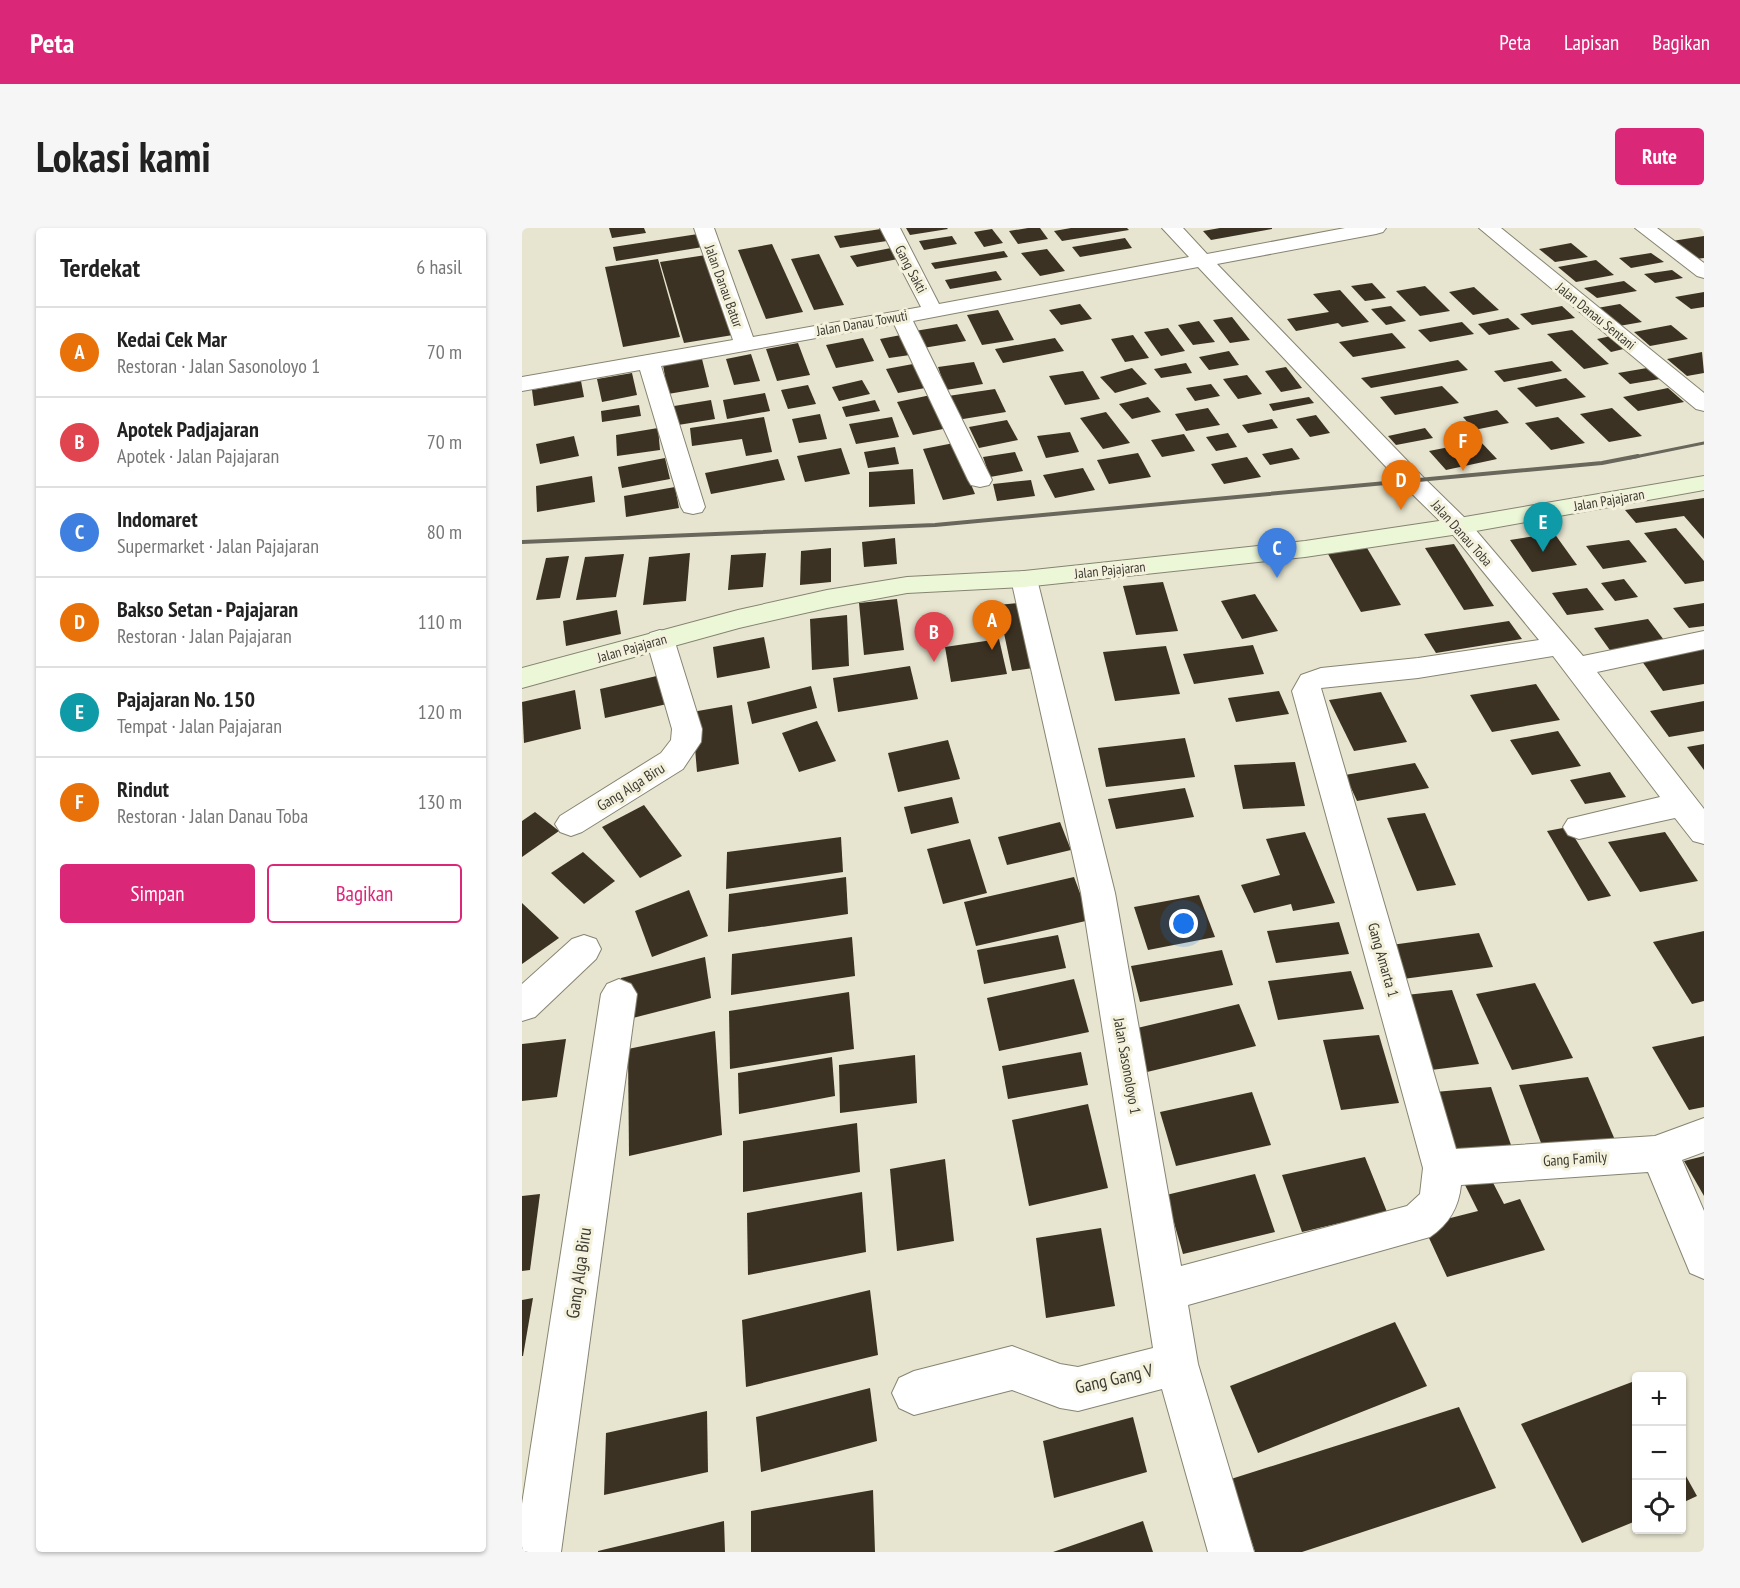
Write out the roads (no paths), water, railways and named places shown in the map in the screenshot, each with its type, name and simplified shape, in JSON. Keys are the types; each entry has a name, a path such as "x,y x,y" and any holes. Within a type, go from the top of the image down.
{"main road":[{"name":"Jalan Pajajaran","path":"522,678 660,639 827,599 907,585 1024,579 1294,551 1459,526 1704,483"}],"street":[{"name":"Jalan Danau Batur","path":"704,228 745,344"},
{"name":"Gang Sakti","path":"890,228 933,311"},
{"name":"Jalan Danau Toba","path":"1172,228 1413,481 1459,526 1568,657 1698,821"},
{"name":"Jalan Danau Towuti","path":"522,384 649,363 1376,228"},
{"name":"Jalan Danau Sentani","path":"1489,228 1704,404"},
{"path":"1645,228 1704,273"},
{"path":"902,316 980,480"},
{"path":"649,363 693,507"},
{"name":"Jalan Sasonoloyo 1","path":"1024,579 1098,893 1178,1364 1231,1552"},
{"name":"Gang Alga Biru","path":"571,824 672,761 686,742 687,729 660,639"},
{"path":"1568,657 1704,640"},
{"name":"Gang Amarta 1","path":"1166,1291 1416,1223 1432,1213 1440,1199 1442,1168 1306,691 1310,681 1418,668 1568,657"},
{"path":"1579,827 1698,821"},
{"path":"522,1006 584,949"},
{"name":"Gang Alga Biru","path":"538,1552 619,994"},
{"name":"Gang Family","path":"1442,1168 1660,1153 1675,1144 1704,1135"},
{"path":"1660,1153 1704,1259"},
{"name":"Gang Gang V","path":"914,1393 1012,1368 1023,1369 1064,1389 1078,1389 1178,1364"}],"railway":[{"path":"1630,458 1704,443"},
{"path":"522,542 935,525 1602,463 1638,456"}],"place":[{"name":"Rindut","path":"1463,471"},
{"name":"Bakso Setan - Pajajaran","path":"1401,510"},
{"name":"Pajajaran No. 150","path":"1543,552"},
{"name":"Indomaret","path":"1277,578"},
{"name":"Kedai Cek Mar","path":"992,650"},
{"name":"Apotek Padjajaran","path":"934,662"}]}
